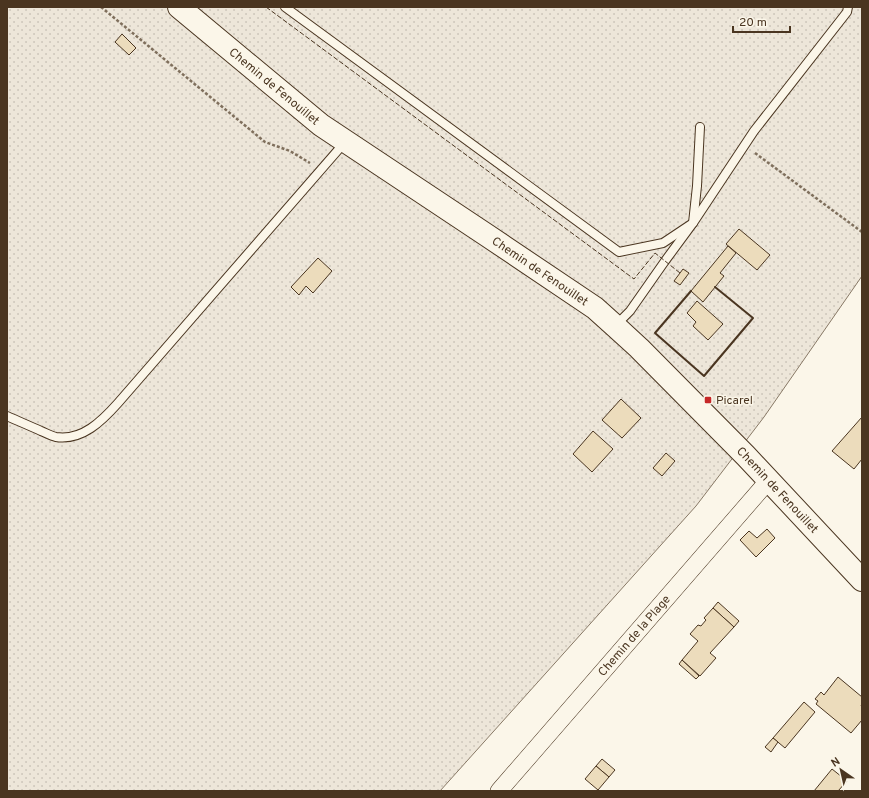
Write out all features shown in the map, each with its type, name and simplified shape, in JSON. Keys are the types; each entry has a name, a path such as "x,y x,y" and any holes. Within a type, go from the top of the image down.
{"street":[{"name":"Chemin de Fenouillet","path":"179,7 321,125 595,308 681,390 769,480 862,580"},
{"name":"Chemin de la Plage","path":"499,791 769,480"}],"lane":[{"path":"285,7 619,252 663,243 693,223"},
{"path":"615,326 630,311 693,223 754,131 847,12 848,7"},
{"path":"693,223 697,186 700,127"},
{"path":"7,416 55,436 70,437 89,430 96,425 118,403 346,141"}],"path":[{"path":"101,7 265,142 290,151 320,170"},
{"path":"745,145 862,232"}],"shaded area":[{"path":"7,7 862,7 862,276 764,417 696,506 440,791 7,791"}],"building":[{"path":"122,34 136,48 129,55 115,42"},
{"path":"739,229 770,255 757,270 726,244"},
{"path":"728,246 736,253 720,273 724,276 703,302 691,291"},
{"path":"318,258 332,271 313,293 306,286 299,295 291,287"},
{"path":"683,269 689,273 680,285 674,281"},
{"path":"697,301 723,324 708,340 693,326 696,322 687,313"},
{"path":"621,399 641,418 622,438 602,420"},
{"path":"862,417 862,459 854,469 832,451"},
{"path":"593,431 613,449 592,472 573,454"},
{"path":"666,453 675,461 662,476 653,468"},
{"path":"767,529 775,538 756,557 740,540 749,531 757,538"},
{"path":"718,602 739,621 734,627 713,608"},
{"path":"713,608 734,627 710,653 716,658 700,676 682,660 698,641 690,634 698,625 701,626 706,620 704,618"},
{"path":"682,660 699,676 696,679 679,664"},
{"path":"838,677 862,697 862,720 851,733 816,704 818,701 815,699 821,692 824,695"},
{"path":"804,702 815,712 785,748 773,738"},
{"path":"773,738 778,742 771,752 765,747"},
{"path":"602,759 615,770 609,777 596,766"},
{"path":"596,766 609,777 598,790 585,779"},
{"path":"832,769 847,781 838,791 814,791"}],"fence":[{"path":"266,7 634,279 655,253 680,273"}],"wall":[{"path":"691,291 655,333 704,376 753,318 715,287"}],"place":[{"name":"Picarel","path":"708,400"}]}
